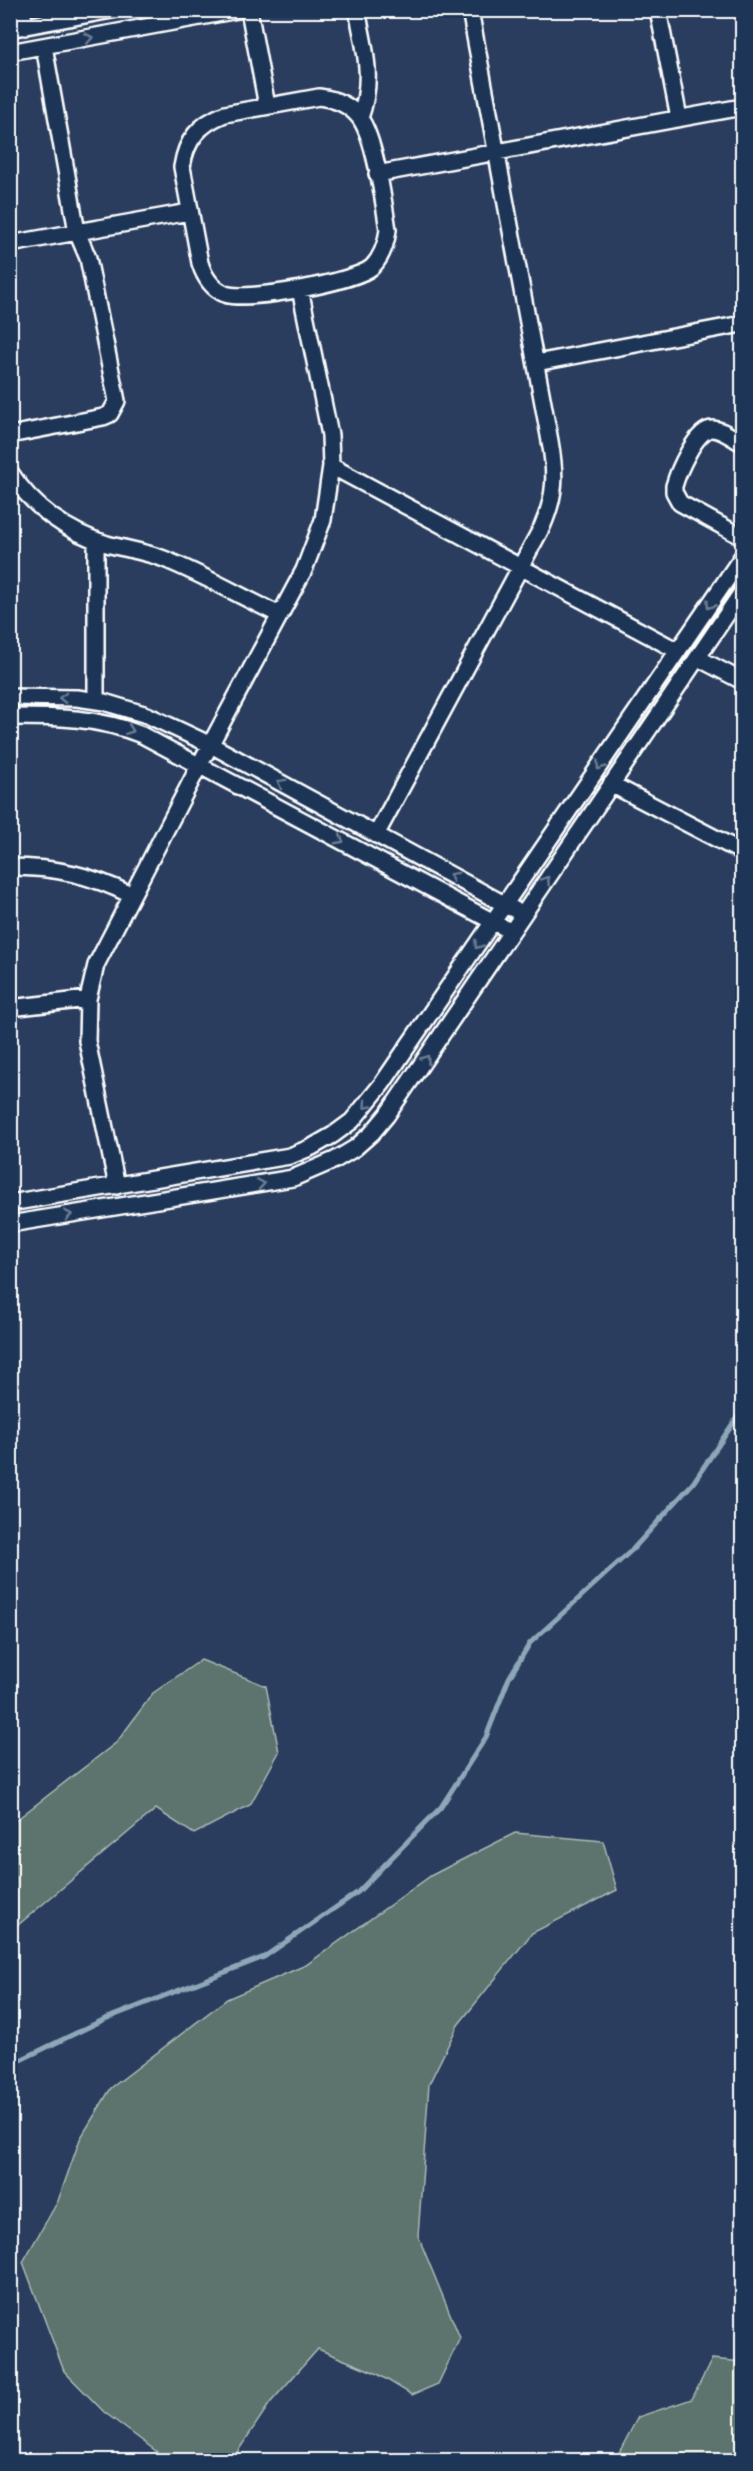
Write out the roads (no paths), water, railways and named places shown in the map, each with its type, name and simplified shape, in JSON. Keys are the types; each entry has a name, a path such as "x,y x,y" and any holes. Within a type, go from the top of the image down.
{"street":[{"path":"22,10 27,23 112,10"},
{"path":"10,52 238,10"},
{"path":"249,10 267,106"},
{"path":"357,10 368,65 369,83 360,118"},
{"path":"376,835 521,567 551,507 555,485 554,463 470,10"},
{"path":"658,10 683,118"},
{"path":"667,10 683,118"},
{"path":"12,435 103,417 115,408 117,394 87,258 49,45"},
{"path":"319,97 331,99 352,110 360,118 366,129 388,230 386,244 380,258 358,276 300,289 238,296 225,294 213,286 204,276 189,212 182,167 184,152 190,139 212,119 225,114 319,97"},
{"path":"377,174 742,106"},
{"path":"10,244 189,212"},
{"path":"117,1185 87,1041 88,999 102,949 280,615 315,545 324,520 331,466 330,435 300,289"},
{"path":"536,363 742,324"},
{"path":"742,443 716,429 705,430 697,438 674,486 674,492 680,503 742,537"},
{"path":"331,466 678,651"},
{"path":"10,472 36,505 56,520 100,541 164,559 280,615"},
{"path":"100,541 100,702"},
{"path":"10,1203 279,1159 312,1147 333,1135 369,1103 742,557"},
{"path":"10,1224 292,1178 335,1160 372,1133 394,1106 742,592"},
{"path":"698,658 742,681"},
{"path":"10,697 77,698 147,715 211,745 523,914"},
{"path":"10,717 60,717 102,722 142,735 511,932"},
{"path":"611,784 742,852"},
{"path":"10,867 41,867 73,872 103,881 131,895"},
{"path":"10,1008 88,999"}],"waterway":[{"path":"10,2065 105,2019 264,1957 358,1892 441,1807 486,1737 509,1678 530,1643 633,1549 693,1483 742,1410"}]}
